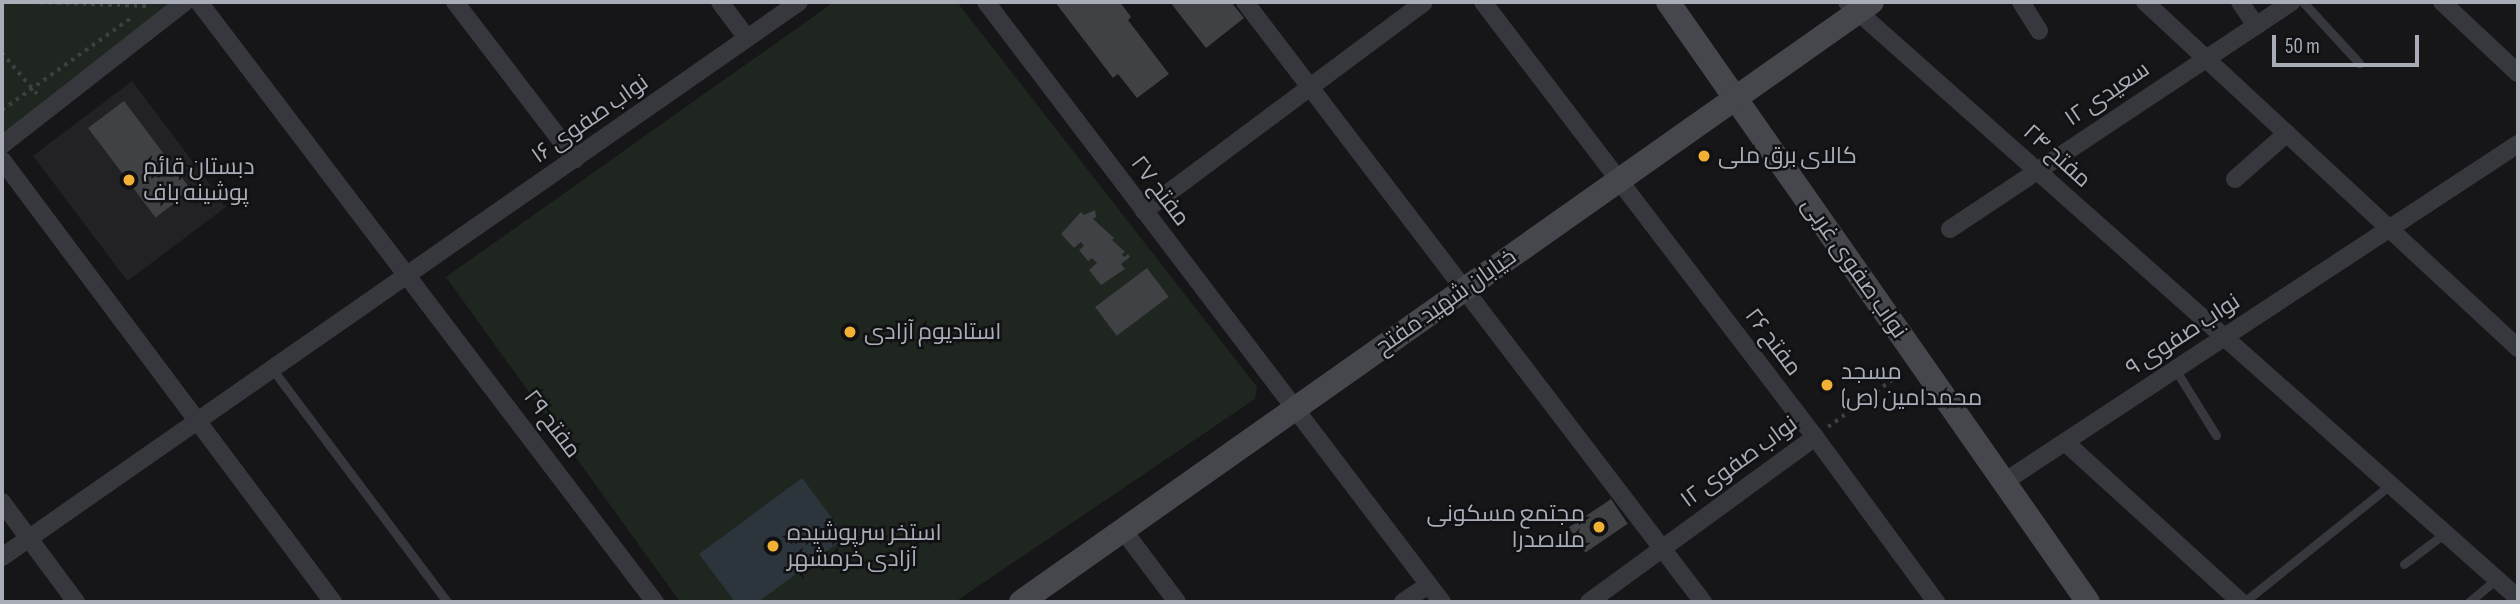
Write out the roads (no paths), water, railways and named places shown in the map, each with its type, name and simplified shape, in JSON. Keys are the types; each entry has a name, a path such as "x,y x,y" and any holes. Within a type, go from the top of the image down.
{"street":[{"path":"2,145 185,2"},
{"name":"مفتح ۲۹","path":"199,2 655,602"},
{"path":"455,2 575,159"},
{"path":"720,2 747,38"},
{"name":"نواب صفوی ۱۶","path":"2,557 799,2"},
{"name":"مفتح ۲۷","path":"986,2 1442,602"},
{"path":"1245,2 1703,602"},
{"path":"1144,211 1424,2"},
{"name":"مفتح ۲۶","path":"1483,2 1815,437 1936,602"},
{"name":"نواب صفوی غربی","path":"1668,2 2088,602"},
{"path":"2021,2 2039,31"},
{"path":"2146,2 2518,348"},
{"path":"2240,2 2256,26"},
{"name":"سعیدی ۱۲","path":"1950,229 2292,2"},
{"path":"2442,2 2518,74"},
{"name":"خیابان شهید مفتح","path":"1021,602 1735,98 1859,5"},
{"name":"مفتح ۲۴","path":"1859,5 2037,171 2518,598"},
{"path":"2235,179 2287,133"},
{"name":"نواب صفوی ۹","path":"2004,482 2518,144"},
{"path":"2,160 333,602"},
{"name":"نواب صفوی ۱۲","path":"1589,602 1815,437"},
{"path":"2065,442 2243,602"},
{"path":"2,502 76,602"},
{"path":"1123,530 1177,602"},
{"path":"1404,602 1428,585"}],"lane":[{"path":"2303,2 2359,63"},
{"path":"2175,369 2216,435"},
{"path":"273,370 447,602"},
{"path":"2243,602 2390,485"},
{"path":"2404,564 2445,533"},
{"path":"2469,602 2496,579"}],"place":[{"name":"کالای برق ملی","path":"1704,156"},
{"name":"دبستان قائم پوشینه باف","path":"129,180"},
{"name":"استادیوم آزادی","path":"850,332"},
{"name":"مسجد محمدامین (ص)","path":"1827,385"},
{"name":"مجتمع مسکونی ملاصدرا","path":"1599,527"},
{"name":"استخر سرپوشیده آزادی خرمشهر","path":"773,546"}]}
